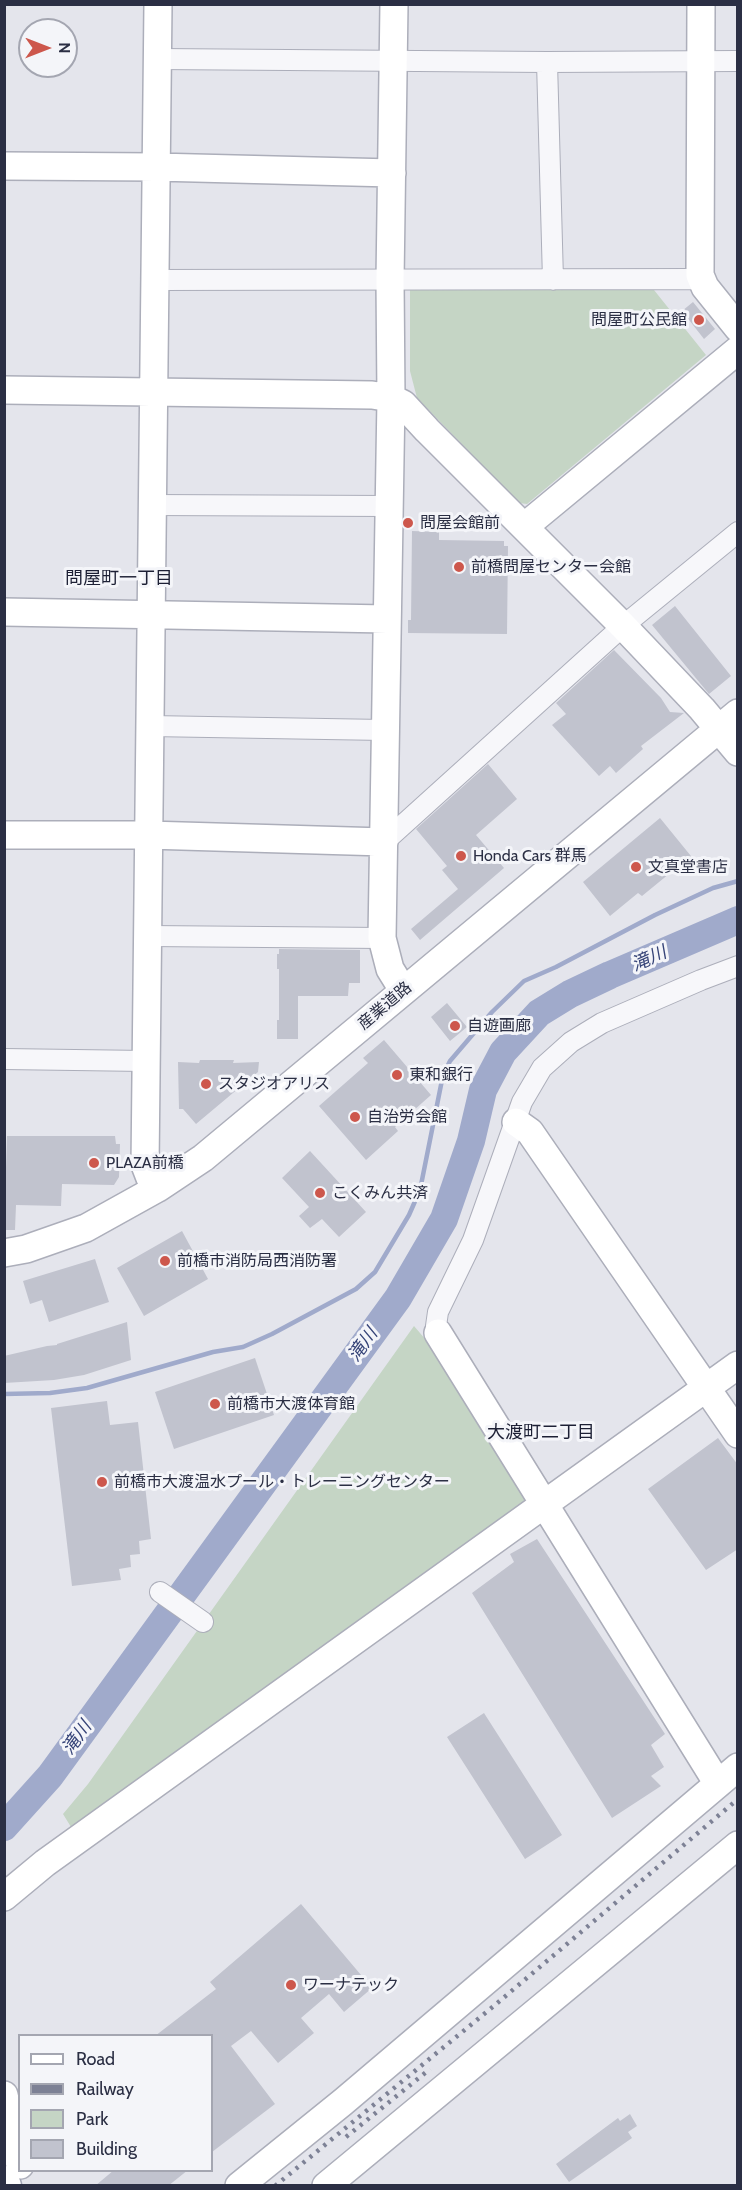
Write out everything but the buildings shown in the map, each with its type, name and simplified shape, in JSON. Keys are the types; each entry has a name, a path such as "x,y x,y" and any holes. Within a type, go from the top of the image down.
{"street":[{"path":"158,4 145,1061 145,1165 150,1178 158,1188"},
{"path":"394,4 390,280 391,398 382,938 390,969 403,990"},
{"path":"700,4 701,281"},
{"path":"158,59 738,61"},
{"path":"547,62 553,280"},
{"path":"4,166 392,173"},
{"path":"155,280 699,279 738,328"},
{"path":"524,527 738,350"},
{"path":"4,390 372,395 391,398 403,404 623,626 728,721 738,752"},
{"path":"152,505 388,506"},
{"path":"4,835 148,835 384,842 623,626 738,532"},
{"path":"4,612 387,619"},
{"name":"産業道路","path":"4,1253 26,1249 86,1228 158,1188 203,1158 728,721"},
{"path":"150,726 384,730"},
{"path":"148,936 382,938"},
{"path":"239,2186 343,2102 728,1775 544,1504 438,1333 436,1319 473,1239 522,1102 542,1068 584,1032 738,966"},
{"path":"4,1059 145,1061"},
{"path":"516,1122 530,1132 738,1434"},
{"path":"4,1897 54,1856 738,1365"},
{"path":"160,1592 203,1622"},
{"path":"326,2186 738,1845"},
{"path":"4,2096 14,2172 24,2186"}],"green space":[{"path":"410,289 654,290 706,355 527,504 519,503 417,398 410,371"},
{"path":"414,1326 432,1347 526,1493 525,1502 71,1827 63,1814 88,1784"}],"waterway":[{"path":"4,1394 50,1393 87,1388 213,1352 243,1347 356,1289 375,1272 409,1215 420,1190 443,1075 450,1061 492,1012 524,981 556,967 655,915 713,888 738,881"},
{"name":"滝川","path":"4,1827 50,1776 398,1298 444,1219 471,1141 483,1090 503,1052 539,1013 570,994 738,920"}],"railway":[{"path":"275,2186 495,2005 738,1799"},
{"path":"346,2137 430,2069"}],"place":[{"name":"問屋町公民館","path":"699,320"},
{"name":"問屋会館前","path":"408,523"},
{"name":"前橋問屋センター会館","path":"459,567"},
{"name":"Honda Cars 群馬","path":"461,856"},
{"name":"文真堂書店","path":"636,867"},
{"name":"自遊画廊","path":"455,1026"},
{"name":"東和銀行","path":"397,1075"},
{"name":"スタジオアリス","path":"206,1084"},
{"name":"自治労会館","path":"355,1117"},
{"name":"PLAZA前橋","path":"94,1163"},
{"name":"こくみん共済","path":"320,1193"},
{"name":"前橋市消防局西消防署","path":"165,1261"},
{"name":"前橋市大渡体育館","path":"215,1404"},
{"name":"前橋市大渡温水プール・トレーニングセンター","path":"102,1482"},
{"name":"ワーナテック","path":"291,1985"}],"district":[{"name":"問屋町一丁目","path":"119,579"},
{"name":"大渡町二丁目","path":"541,1433"}]}
